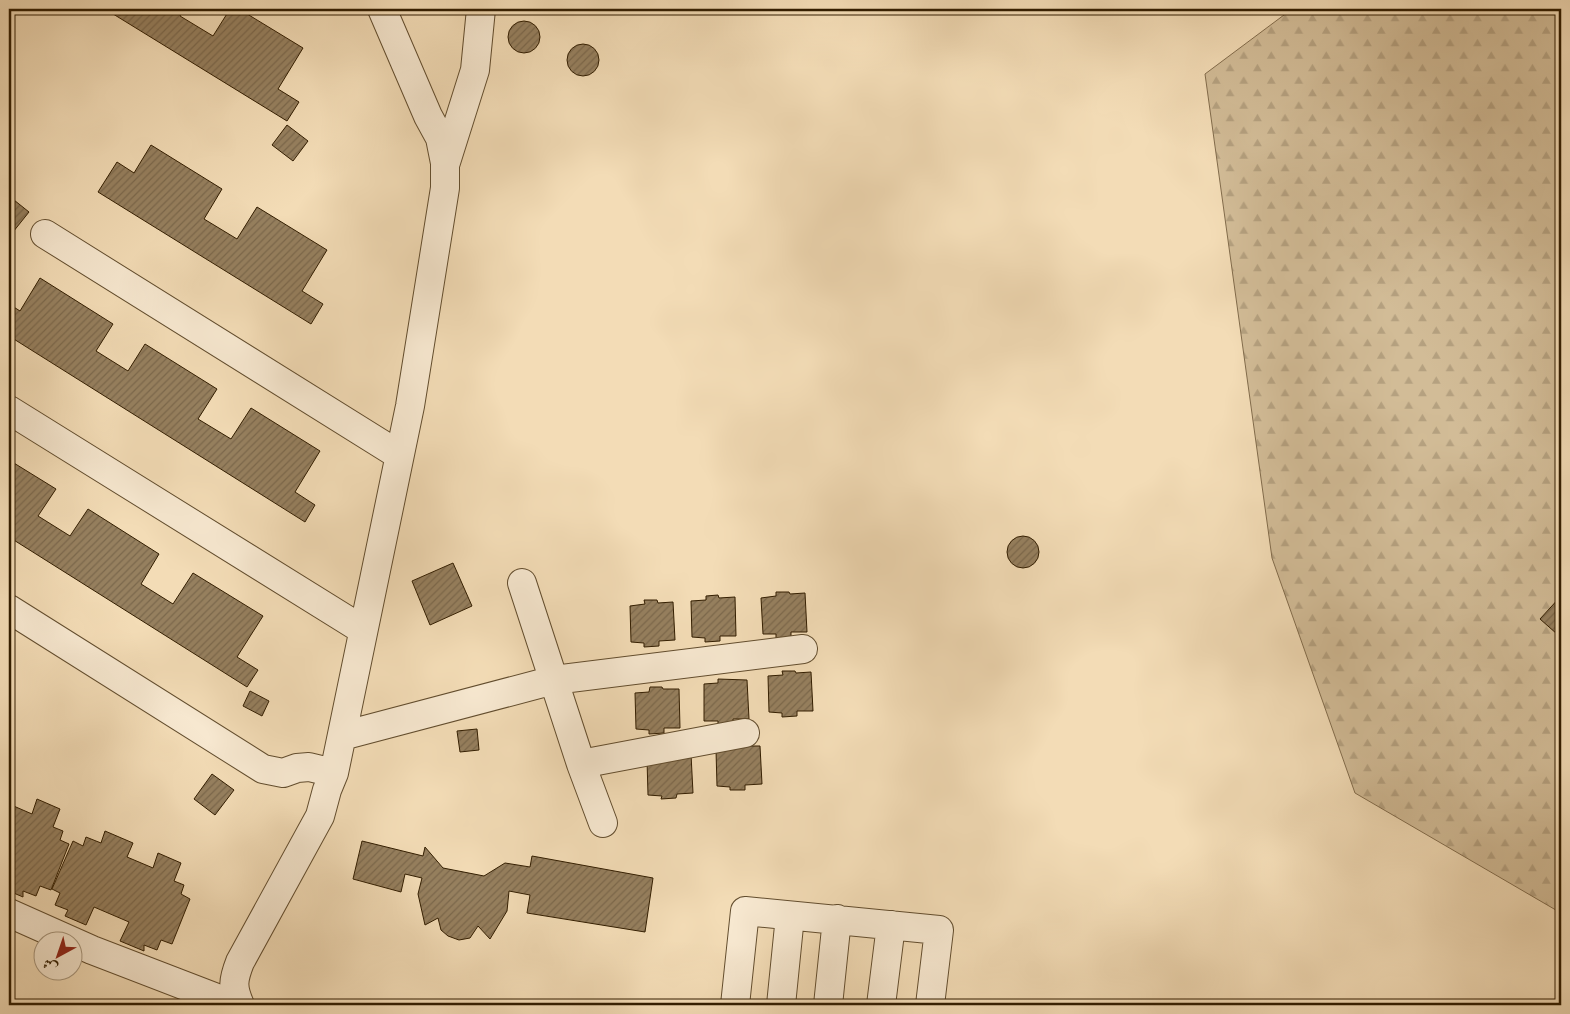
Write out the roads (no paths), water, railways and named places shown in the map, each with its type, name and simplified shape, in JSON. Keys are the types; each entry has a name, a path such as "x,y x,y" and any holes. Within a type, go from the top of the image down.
{"street":[{"path":"240,1005 236,995 234,977 240,962 320,816 334,772 410,406 445,188 445,164 440,138 428,116 382,9"},
{"path":"445,164 475,70 481,9"},
{"path":"45,234 399,456"},
{"path":"9,410 363,630"},
{"path":"522,583 581,764 603,823"},
{"path":"9,609 263,770 283,773 297,768 309,767 334,772"},
{"path":"342,736 554,680 803,649"},
{"path":"581,764 745,733"},
{"path":"734,1005 745,911 938,930 930,1005"},
{"path":"9,913 92,950 235,1005"},
{"path":"780,1005 790,916"},
{"path":"828,1005 837,919"},
{"path":"881,1005 891,925"}]}
